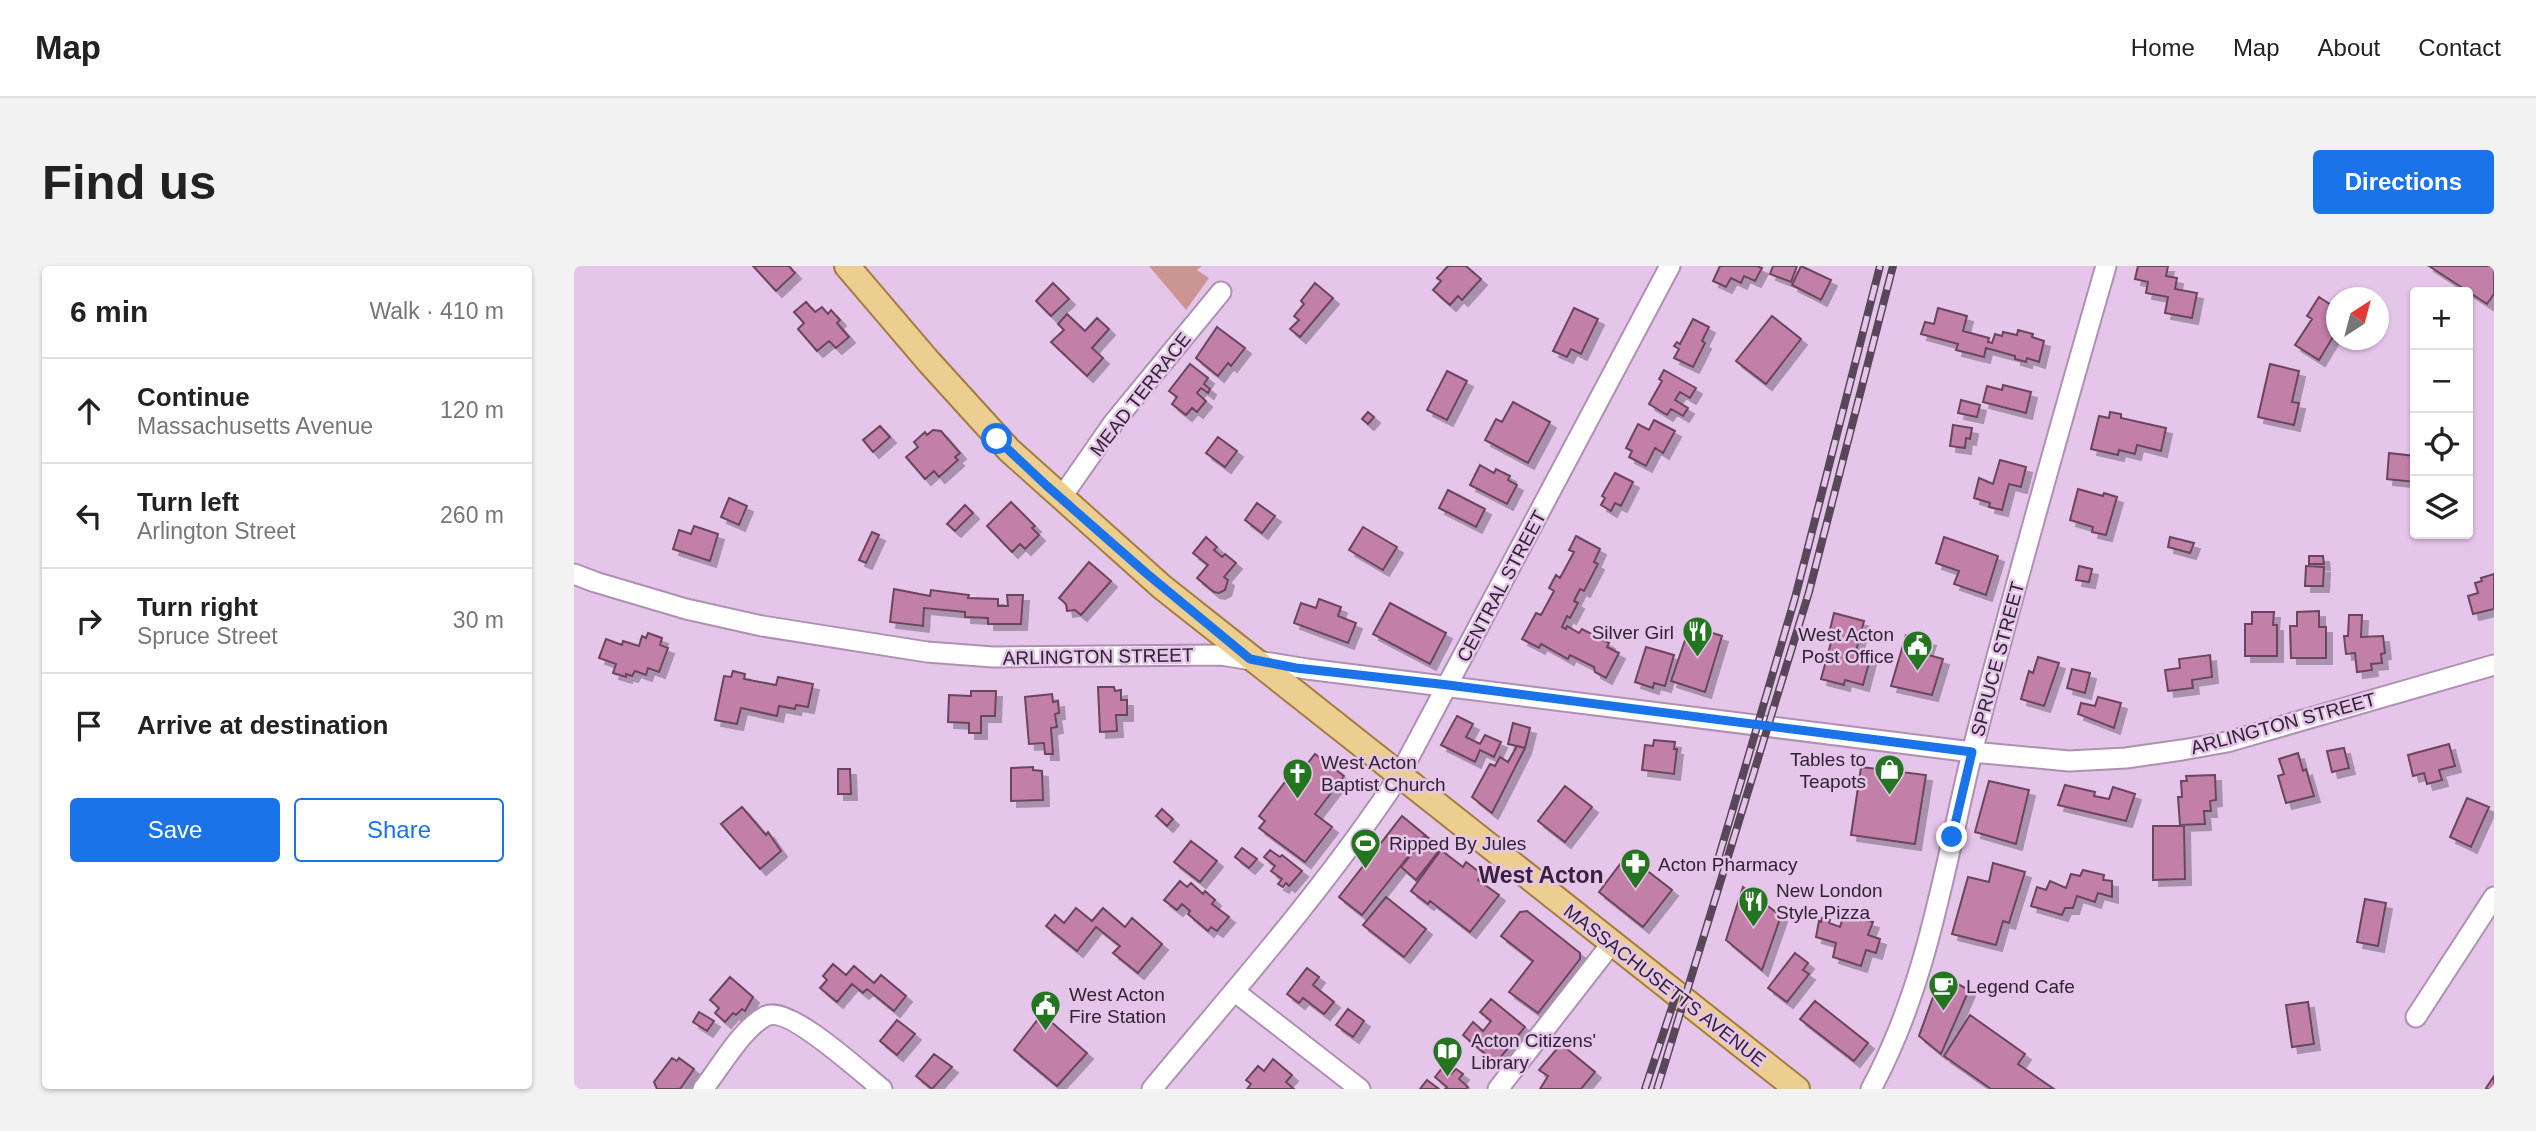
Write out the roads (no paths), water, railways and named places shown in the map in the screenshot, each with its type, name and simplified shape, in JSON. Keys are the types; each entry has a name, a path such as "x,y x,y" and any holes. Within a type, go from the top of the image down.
{"main road":[{"name":"MASSACHUSETTS AVENUE","path":"847,266 1009,450 1162,587 1797,1089"}],"street":[{"name":"CENTRAL STREET","path":"1152,1089 1338,862 1399,776 1670,266"},
{"name":"SPRUCE STREET","path":"1871,1089 1895,1039 1916,982 1972,752 2106,266"},
{"name":"MEAD TERRACE","path":"1061,498 1114,422 1221,292"},
{"name":"ARLINGTON STREET","path":"574,574 686,609 762,626 927,652 993,657 1212,654 1296,668 1972,752 2068,761 2126,758 2227,742 2494,665"},
{"path":"2416,1017 2494,897"},
{"path":"1498,1089 1612,943"},
{"path":"1234,991 1360,1089"},
{"path":"703,1089 740,1040 758,1021 770,1014 785,1016 796,1023 827,1044 881,1089"}],"railway":[{"path":"1719,856 1795,598 1880,266"},
{"path":"1657,1089 1809,592 1893,266"},
{"path":"1645,1089 1678,989"}],"place":[{"name":"Silver Girl","path":"1697,659"},
{"name":"West Acton Post Office","path":"1917,672"},
{"name":"Tables to Teapots","path":"1889,797"},
{"name":"West Acton Baptist Church","path":"1298,800"},
{"name":"Ripped By Jules","path":"1366,870"},
{"name":"Acton Pharmacy","path":"1635,891"},
{"name":"New London Style Pizza","path":"1753,928"},
{"name":"Legend Cafe","path":"1943,1013"},
{"name":"West Acton Fire Station","path":"1046,1032"},
{"name":"Acton Citizens' Library","path":"1448,1078"}],"district":[{"name":"West Acton","path":"1541,875"}]}
